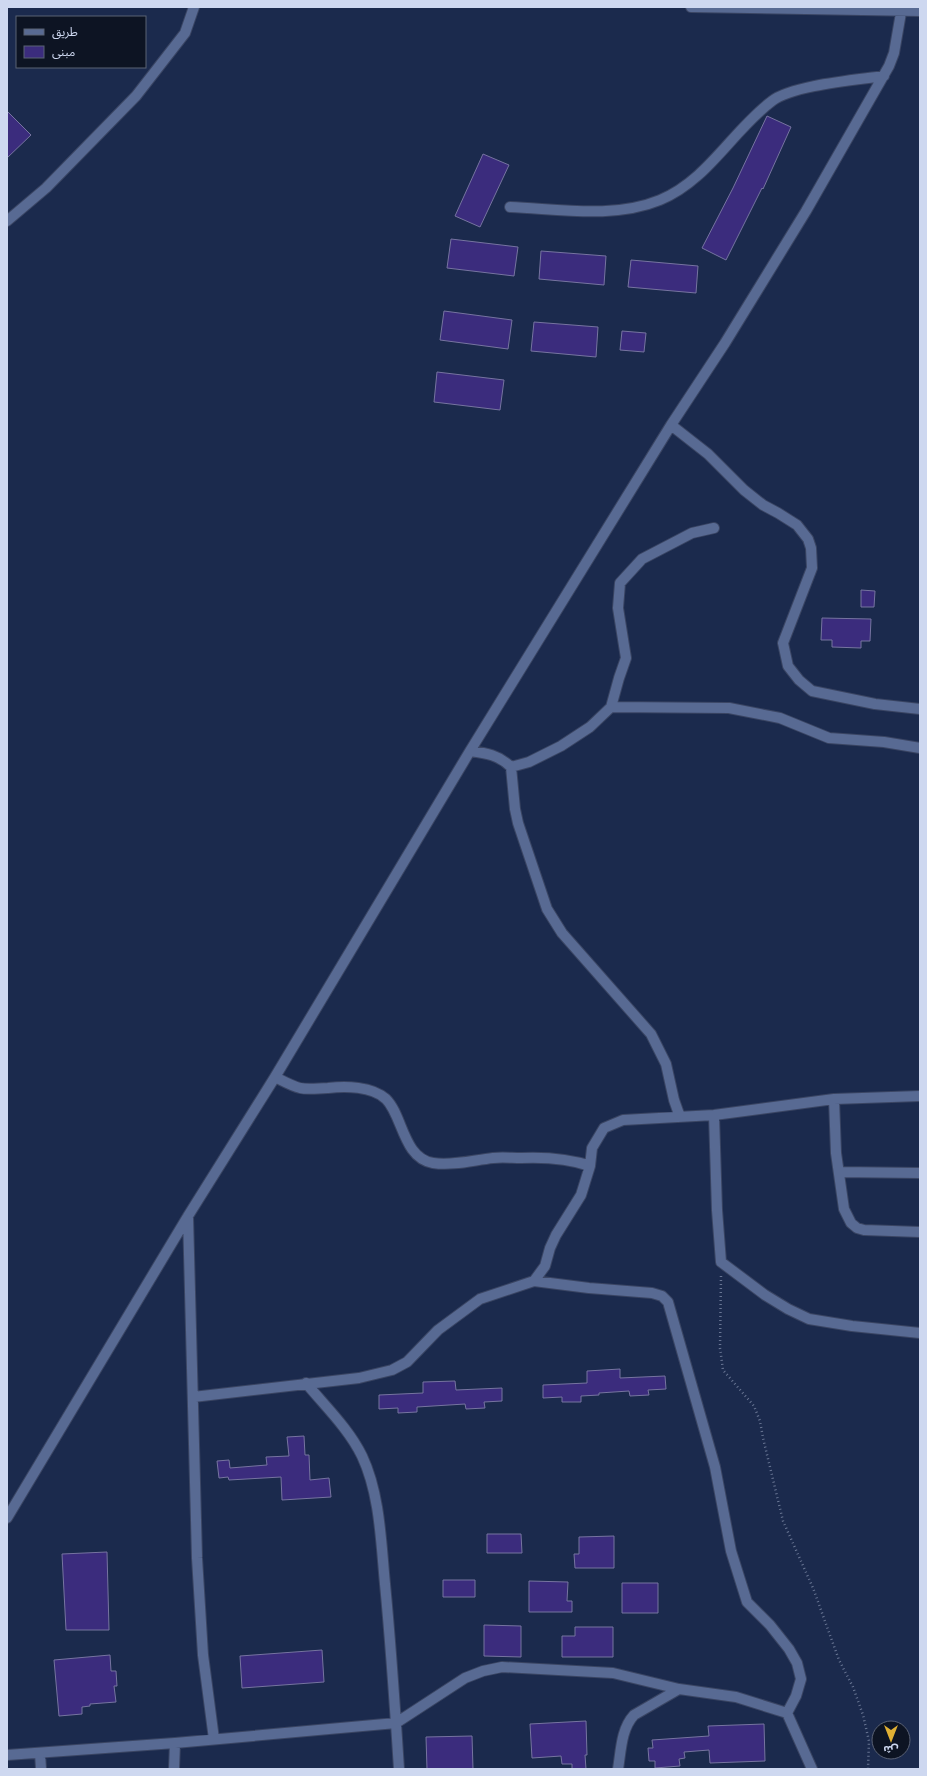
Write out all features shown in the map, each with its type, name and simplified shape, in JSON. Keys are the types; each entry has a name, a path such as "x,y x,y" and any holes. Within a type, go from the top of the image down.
{"street":[{"path":"7,221 52,182 136,96 185,33 194,7"},
{"path":"692,7 902,9 920,12"},
{"path":"7,1518 188,1216 275,1077 470,751 671,425 725,343 806,211 884,76 894,53 902,9"},
{"path":"510,207 599,212 632,209 659,201 680,191 696,178 773,100 799,90 884,76"},
{"path":"671,425 708,454 744,490 763,505 797,525 808,539 811,548 812,568 783,643 788,666 799,680 812,691 874,704 920,709"},
{"path":"511,766 529,762 562,746 590,727 611,707 618,678 626,658 618,608 620,583 642,559 692,533 714,528"},
{"path":"611,707 729,708 780,718 829,738 884,742 920,748"},
{"path":"470,751 488,754 503,759 511,766 515,809 518,823 547,909 562,933 651,1034 666,1064 674,1100 680,1117"},
{"path":"275,1077 300,1088 363,1088 377,1093 386,1100 395,1115 404,1136 418,1156 425,1161 434,1163 462,1163 495,1158 548,1157 590,1166"},
{"path":"534,1281 545,1266 550,1248 556,1235 581,1195 590,1166 592,1148 604,1128 623,1120 714,1115 834,1099 920,1096"},
{"path":"834,1099 836,1154 844,1209 847,1218 857,1228 864,1230 920,1232"},
{"path":"714,1115 717,1210 721,1262 765,1295 788,1309 809,1319 852,1326 920,1333"},
{"path":"839,1172 920,1172"},
{"path":"188,1216 197,1558 203,1654 214,1739"},
{"path":"193,1397 359,1378 392,1370 407,1362 438,1330 480,1299 534,1281 589,1288 652,1293 662,1296 668,1302 715,1467 731,1551 747,1602 770,1625 789,1649 797,1663 801,1679 796,1696 786,1713"},
{"path":"306,1383 344,1428 362,1456 372,1486 380,1531 399,1769"},
{"path":"7,1755 175,1743 396,1723 465,1678 483,1671 502,1667 613,1673 679,1689 736,1697 786,1713 812,1769"},
{"path":"618,1769 623,1736 629,1721 634,1715 679,1689"},
{"path":"174,1769 175,1743"},
{"path":"40,1753 41,1769"}],"path":[{"path":"721,1262 720,1358 723,1370 754,1406 760,1421 764,1445 783,1521 813,1588 839,1660 853,1687 863,1715 869,1740 868,1769"}],"building":[{"path":"7,111 31,135 7,158"},
{"path":"767,116 791,127 763,189 762,188 726,260 702,248 733,188"},
{"path":"483,154 509,165 480,227 455,216"},
{"path":"451,239 518,247 514,276 447,268"},
{"path":"541,251 606,256 604,285 539,279"},
{"path":"631,260 698,266 696,293 628,287"},
{"path":"444,311 512,320 508,349 440,340"},
{"path":"534,322 598,327 596,357 531,351"},
{"path":"622,331 646,333 644,352 620,350"},
{"path":"437,372 504,380 500,410 434,402"},
{"path":"861,590 875,591 874,607 861,607"},
{"path":"822,618 871,619 870,641 861,641 861,648 832,647 832,640 821,640"},
{"path":"620,1369 620,1378 665,1376 666,1389 648,1390 649,1395 630,1396 629,1391 599,1393 599,1395 581,1396 581,1402 562,1402 562,1397 543,1398 543,1385 587,1383 587,1371"},
{"path":"455,1381 456,1390 502,1388 502,1401 484,1402 485,1408 466,1409 465,1404 417,1407 417,1412 398,1413 398,1408 379,1409 379,1395 423,1393 423,1382"},
{"path":"304,1436 305,1455 309,1455 310,1480 329,1478 331,1497 282,1500 281,1477 229,1480 228,1477 219,1478 217,1461 229,1460 230,1468 267,1465 266,1457 289,1456 287,1437"},
{"path":"487,1534 521,1534 522,1553 487,1553"},
{"path":"614,1536 614,1568 575,1568 574,1554 579,1554 579,1537"},
{"path":"107,1552 109,1630 66,1630 62,1554"},
{"path":"443,1580 475,1580 475,1597 443,1597"},
{"path":"529,1581 568,1582 567,1601 572,1601 572,1612 529,1612"},
{"path":"622,1583 658,1583 658,1613 622,1613"},
{"path":"484,1625 521,1626 521,1657 484,1656"},
{"path":"575,1627 613,1627 613,1657 562,1657 562,1636 575,1636"},
{"path":"322,1650 324,1682 242,1688 240,1656"},
{"path":"110,1655 111,1671 116,1671 117,1686 114,1686 116,1702 90,1704 90,1706 82,1707 82,1714 59,1716 54,1660"},
{"path":"586,1721 586,1769 572,1769 572,1764 562,1764 561,1756 532,1758 530,1724"},
{"path":"764,1724 765,1761 710,1763 709,1750 684,1752 685,1758 679,1759 680,1766 655,1768 655,1761 649,1761 648,1748 653,1748 652,1740 709,1736 708,1726"},
{"path":"472,1736 473,1769 427,1769 426,1737"}]}
